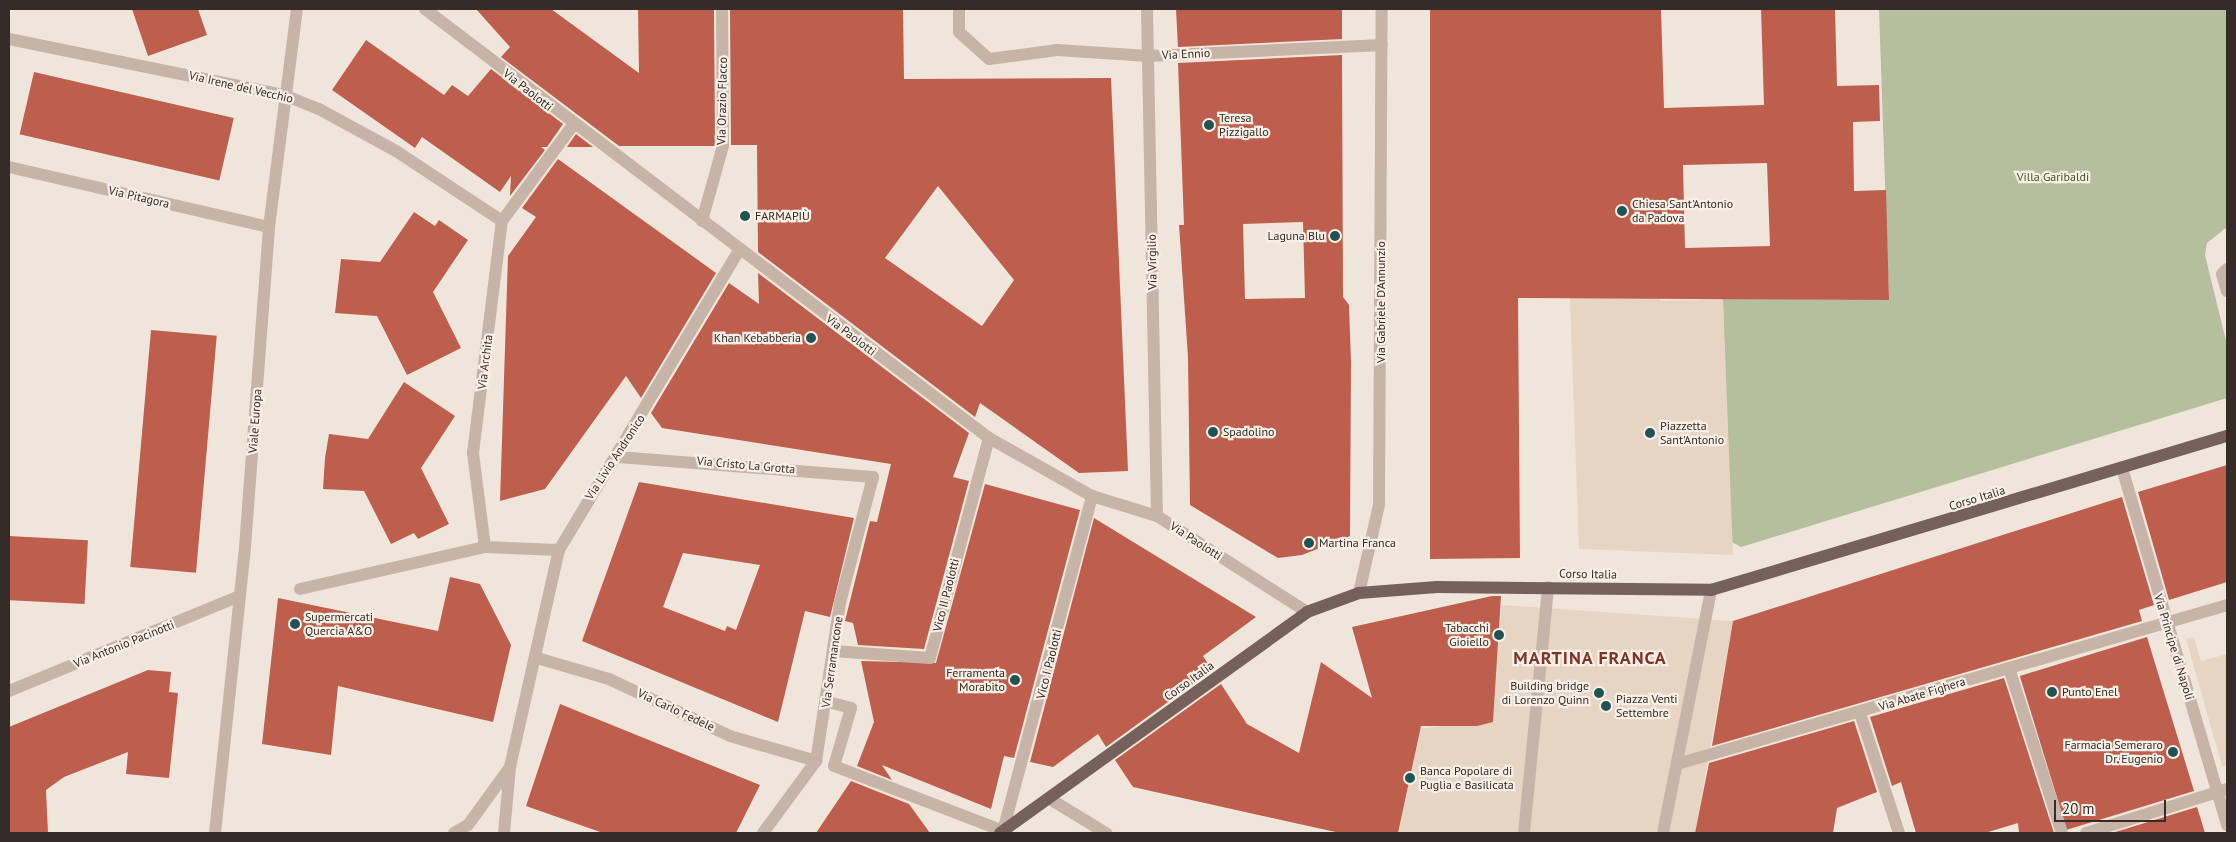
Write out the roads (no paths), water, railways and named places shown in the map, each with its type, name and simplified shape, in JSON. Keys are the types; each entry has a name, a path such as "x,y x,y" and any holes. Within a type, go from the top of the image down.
{"main road":[{"name":"Corso Italia","path":"1002,832 1307,612 1359,593 1548,587 1712,590 2227,436"}],"street":[{"name":"Viale Europa","path":"215,833 240,596 269,227 284,95 297,9"},
{"name":"Via Paolotti","path":"425,9 573,126 989,438 1092,496 1156,516 1307,612"},
{"name":"Via Orazio Flacco","path":"702,221 723,146 722,9"},
{"name":"Via Ennio","path":"959,9 959,32 989,59 1057,50 1149,56 1382,45"},
{"name":"Via Virgilio","path":"1147,9 1156,516"},
{"name":"Via Gabriele D'Annunzio","path":"1359,593 1379,505 1382,9"},
{"name":"Via Irene del Vecchio","path":"9,39 284,95 319,109 396,151 502,221"},
{"name":"Via Archita","path":"484,547 473,453 502,221 573,126"},
{"name":"Via Pitagora","path":"9,166 269,227"},
{"name":"Via Livio Andronico","path":"510,767 537,658 559,550 600,476 618,457 739,251"},
{"path":"2227,269 2222,274 2227,291"},
{"name":"Vico II Paolotti","path":"833,650 930,658 989,438"},
{"name":"Via Cristo La Grotta","path":"618,457 872,477"},
{"name":"Via Principe di Napoli","path":"2122,468 2166,622 2222,791 2227,825"},
{"name":"Via Serramancone","path":"763,833 816,761 833,650 872,477"},
{"name":"Vico I Paolotti","path":"1002,832 1092,496"},
{"path":"300,589 484,547 559,550"},
{"path":"1524,833 1548,587"},
{"path":"1663,833 1712,590"},
{"name":"Via Antonio Pacinotti","path":"9,691 240,596"},
{"name":"Via Abate Fighera","path":"1677,764 1860,713 2227,605"},
{"name":"Via Carlo Fedele","path":"537,658 609,679 730,736 816,761"},
{"path":"2009,668 2062,833"},
{"path":"825,701 851,708 834,766 1002,832"},
{"path":"1860,713 1899,833"},
{"path":"454,833 468,825 510,767"},
{"path":"504,833 510,767"},
{"path":"2086,833 2222,791"},
{"path":"1050,799 1106,833"}],"place":[{"name":"Teresa Pizzigallo","path":"1209,125"},
{"name":"Chiesa Sant'Antonio da Padova","path":"1622,211"},
{"name":"FARMAPIÙ","path":"745,216"},
{"name":"Laguna Blu","path":"1335,236"},
{"name":"Khan Kebabberia","path":"811,338"},
{"name":"Spadolino","path":"1213,432"},
{"name":"Piazzetta Sant'Antonio","path":"1650,433"},
{"name":"Martina Franca","path":"1309,543"},
{"name":"Supermercati Quercia A&O","path":"295,624"},
{"name":"Tabacchi Gioiello","path":"1499,635"},
{"name":"Ferramenta Morabito","path":"1015,680"},
{"name":"Punto Enel","path":"2052,692"},
{"name":"Building bridge di Lorenzo Quinn","path":"1599,693"},
{"name":"Piazza Venti Settembre","path":"1606,706"},
{"name":"Farmacia Semeraro Dr. Eugenio","path":"2173,752"},
{"name":"Banca Popolare di Puglia e Basilicata","path":"1410,778"}],"district":[{"name":"MARTINA FRANCA","path":"1590,658"}],"park label":[{"name":"Villa Garibaldi","path":"2053,177"}]}
